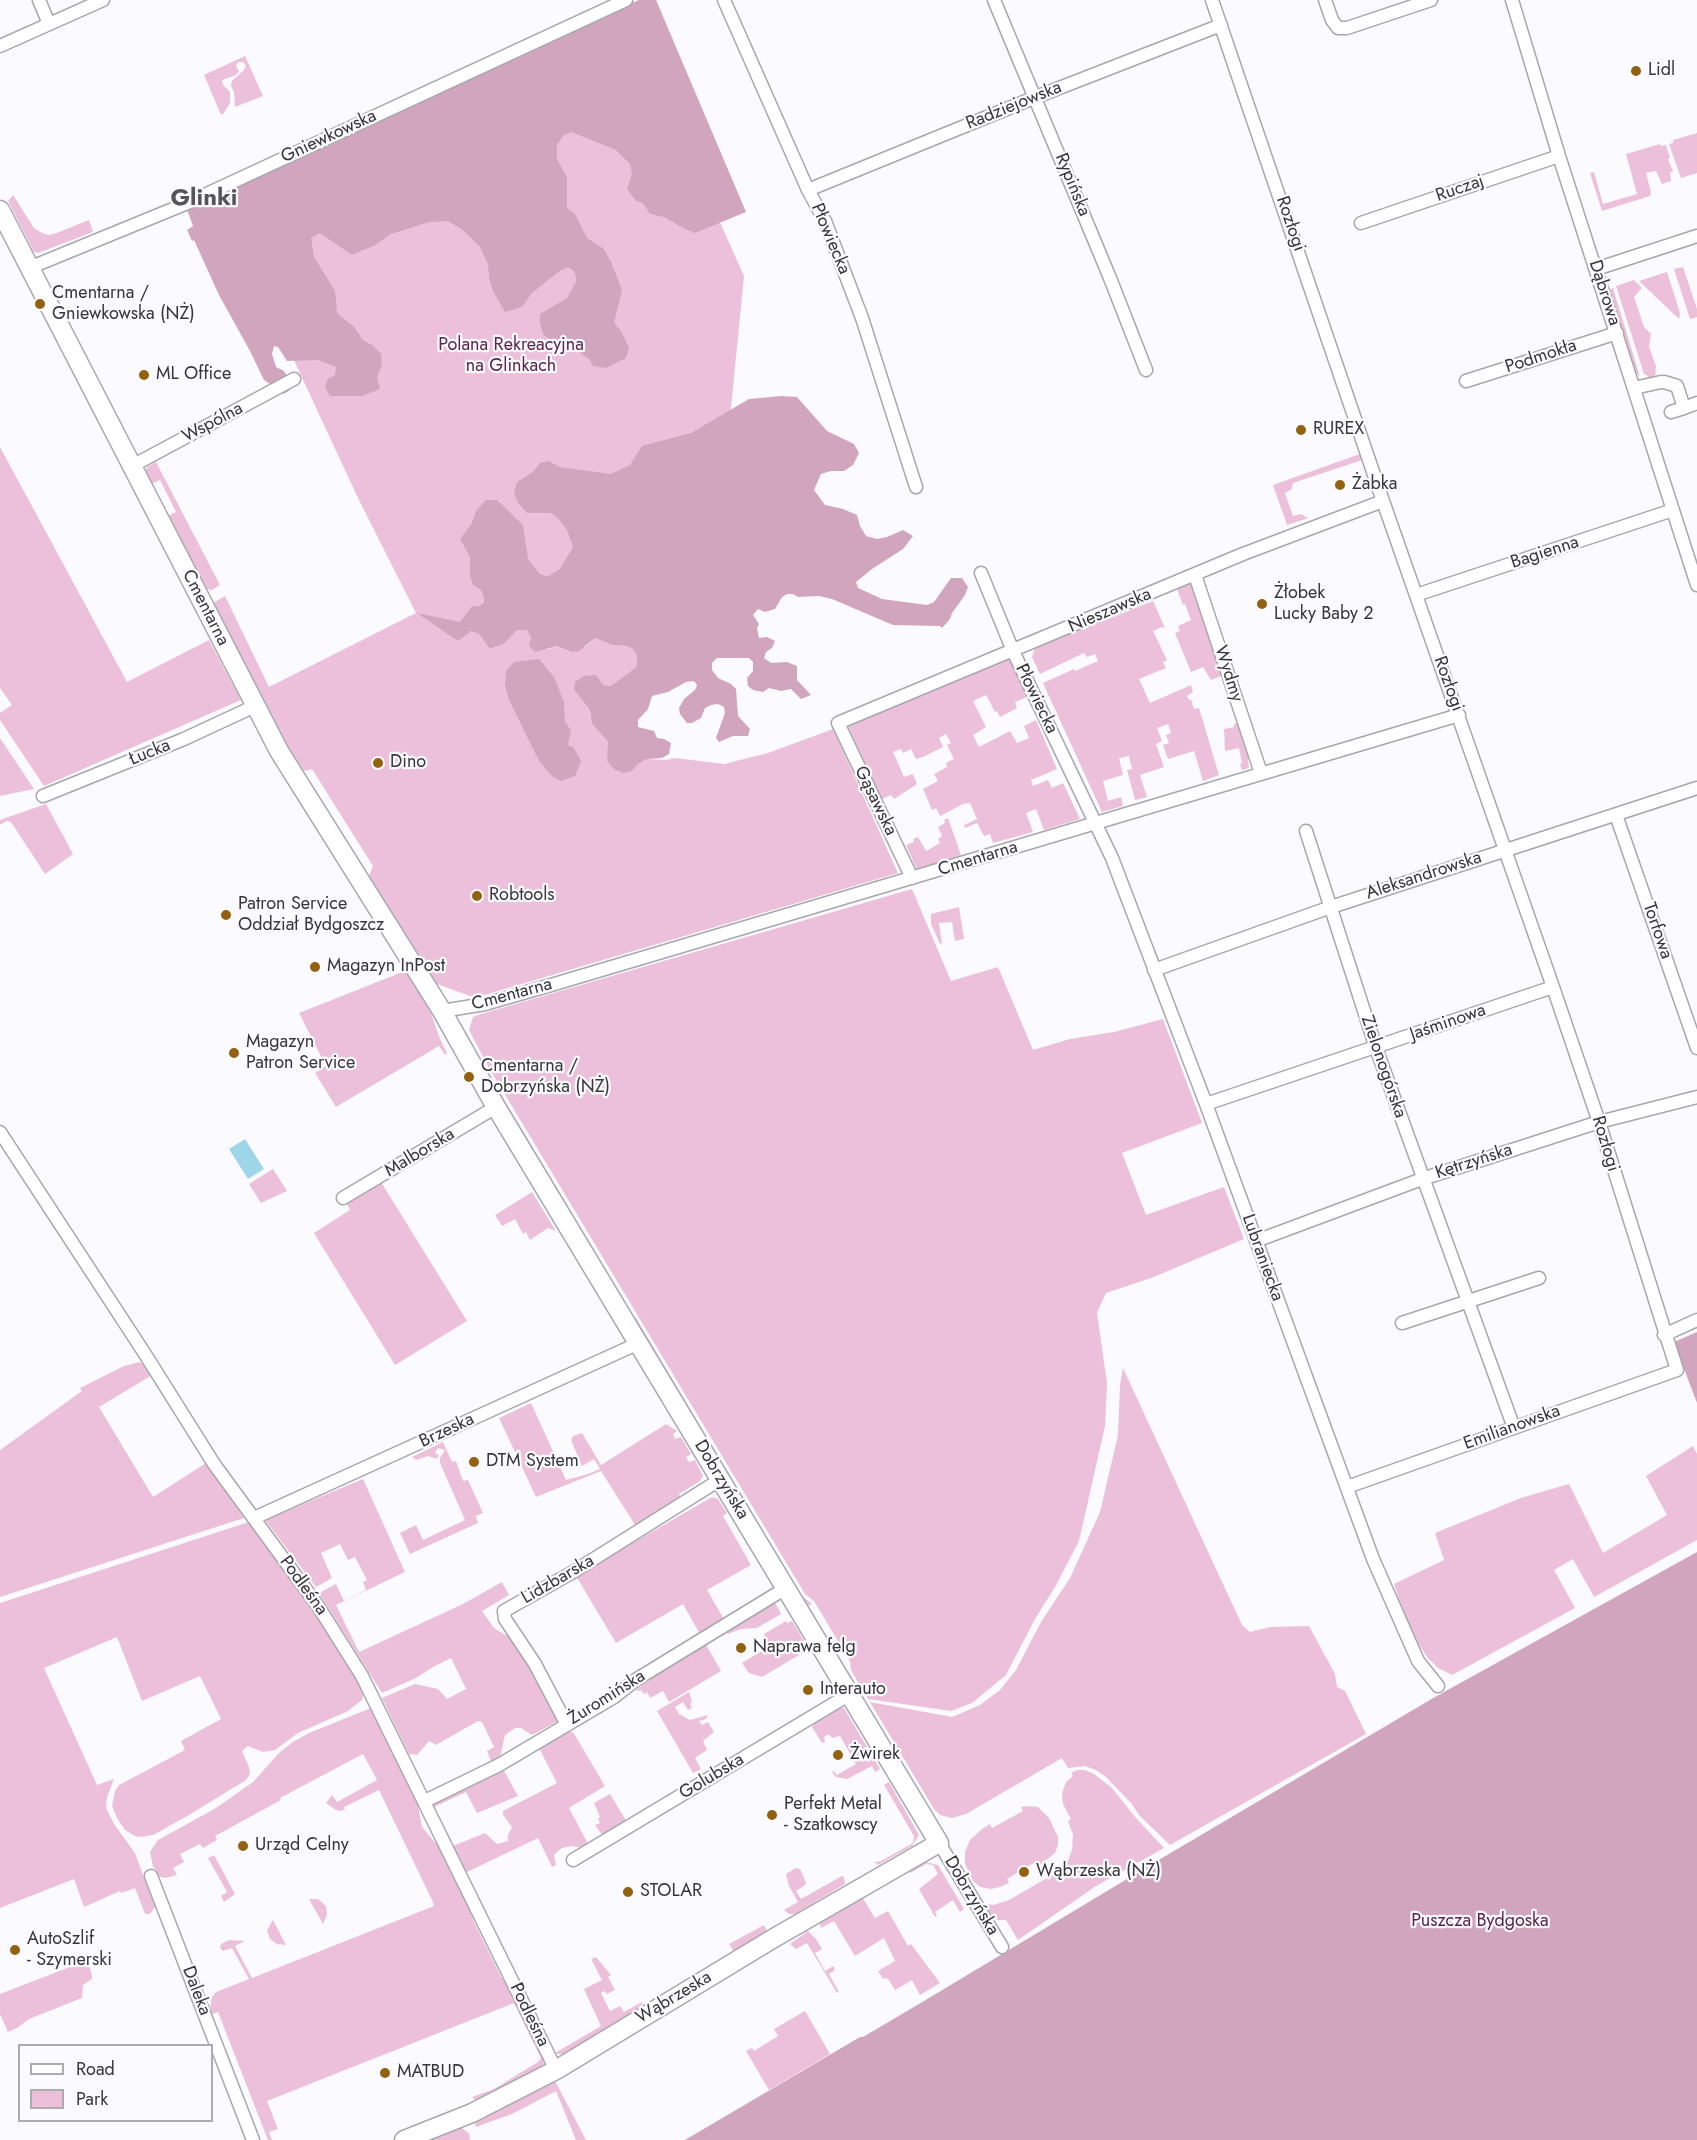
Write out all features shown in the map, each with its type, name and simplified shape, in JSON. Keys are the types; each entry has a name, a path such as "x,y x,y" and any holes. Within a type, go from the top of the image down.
{"street":[{"path":"39,0 50,24"},
{"path":"0,46 103,0"},
{"name":"Gniewkowska","path":"29,268 184,204 626,0"},
{"name":"Płowiecka","path":"724,0 808,190 825,221 862,318 916,487"},
{"name":"Rypińska","path":"994,0 1036,97 1146,370"},
{"name":"Rozłogi","path":"1212,0 1599,1122 1664,1335 1677,1370"},
{"path":"1325,0 1332,20 1338,28 1347,28 1431,0"},
{"name":"Dąbrowa","path":"1512,0 1559,156 1697,585"},
{"name":"Radziejowska","path":"808,190 1221,25"},
{"name":"Ruczaj","path":"1361,223 1559,156"},
{"name":"Cmentarna","path":"0,210 279,751 442,1011 485,1004 1459,715"},
{"path":"1596,269 1697,236"},
{"name":"Podmokła","path":"1466,381 1617,333"},
{"name":"Wspólna","path":"132,466 294,379"},
{"path":"1634,388 1662,382 1677,386 1684,408"},
{"path":"1671,412 1697,404"},
{"name":"Nieszawska","path":"838,723 1243,554 1383,501"},
{"name":"Bagienna","path":"1416,595 1673,510"},
{"name":"Płowiecka","path":"981,573 1013,651 1096,824"},
{"name":"Wydmy","path":"1195,575 1261,773"},
{"name":"Łucka","path":"43,796 184,739 255,706"},
{"name":"Gąsawska","path":"838,723 912,878"},
{"name":"Aleksandrowska","path":"1154,970 1331,907 1697,788"},
{"name":"Torfowa","path":"1616,814 1697,1048"},
{"name":"Lubraniecka","path":"1096,824 1112,858 1206,1104 1373,1559 1418,1661 1438,1686"},
{"name":"Zielonogórska","path":"1306,831 1376,1048 1514,1428"},
{"name":"Jaśminowa","path":"1206,1104 1553,987"},
{"name":"Dobrzyńska","path":"442,1011 496,1107 1002,1947"},
{"name":"Kętrzyńska","path":"1256,1241 1422,1179 1599,1122 1697,1097"},
{"name":"Malborska","path":"343,1198 496,1107"},
{"name":"Podleśna","path":"0,1132 214,1464 341,1640 363,1676 556,2070"},
{"path":"1402,1323 1539,1278"},
{"path":"1664,1335 1697,1320"},
{"name":"Brzeska","path":"254,1518 639,1343"},
{"name":"Emilianowska","path":"1347,1487 1677,1370"},
{"name":"Lidzbarska","path":"566,1723 535,1664 506,1619 504,1611 573,1572 721,1479"},
{"name":"Żuromińska","path":"425,1801 499,1765 566,1723 614,1697 637,1679 786,1588"},
{"name":"Golubska","path":"573,1860 850,1694"},
{"name":"Wąbrzeska","path":"404,2140 471,2113 556,2070 774,1938 939,1843"},
{"name":"Daleka","path":"152,1876 253,2140"}],"green space":[{"path":"639,0 656,0 746,212 695,233 685,229 664,217 650,214 643,203 636,201 627,189 632,174 630,164 616,150 571,132 564,135 557,145 557,159 567,177 567,208 575,214 587,238 604,249 611,262 622,290 614,323 621,331 629,348 626,358 606,368 593,366 590,360 565,342 557,345 543,334 540,314 567,298 577,280 574,271 568,267 561,270 532,293 522,307 505,312 493,291 488,264 480,247 464,231 448,221 429,222 391,234 375,245 352,255 320,233 311,238 314,257 335,291 337,313 354,327 363,340 381,354 382,364 377,377 380,389 362,396 330,396 325,387 328,379 335,375 336,367 318,360 287,361 278,347 274,346 272,354 276,367 284,371 290,381 289,391 283,394 275,391 264,380 219,295 194,240 192,241 187,230 193,226 185,204 523,48"},
{"path":"245,56 263,96 235,107 232,81 246,66 243,62 238,62 236,66 239,71 236,75 222,80 223,85 230,92 230,103 221,115 204,75"},
{"name":"Polana Rekreacyjna na Glinkach","path":"578,106 702,182 744,276 730,418 613,538 465,634 471,631 479,634 491,649 504,644 517,630 528,630 531,638 548,649 557,646 572,652 586,646 595,638 612,645 633,649 637,656 636,667 616,682 610,686 574,690 590,710 592,724 608,742 607,757 632,771 647,759 675,758 724,764 768,753 833,729 898,873 481,996 470,996 437,984 369,876 373,866 312,769 304,771 287,745 213,603 225,596 269,687 416,613 358,498 291,354 294,238"},
{"path":"1697,133 1697,173 1681,178 1669,144 1673,143 1673,140"},
{"path":"1660,144 1661,146 1666,145 1670,158 1668,159 1673,171 1670,172 1671,181 1662,184 1656,171 1646,173 1650,196 1602,211 1590,173 1594,172 1603,204 1637,194 1626,154"},
{"path":"13,195 34,228 42,233 54,234 89,220 93,232 38,253 34,252 8,201"},
{"path":"1683,267 1697,309 1697,317 1690,319 1674,269"},
{"path":"1667,272 1680,313 1679,319 1639,281"},
{"path":"1634,280 1642,288 1634,297 1644,327 1651,334 1649,347 1656,366 1655,378 1647,379 1648,376 1644,374 1616,286"},
{"path":"1613,288 1640,377 1633,369 1608,290"},
{"path":"797,397 827,431 854,444 859,453 853,465 844,471 821,474 814,490 825,505 857,515 866,536 877,539 903,530 913,536 903,549 856,582 858,588 882,599 927,605 934,602 951,578 962,578 968,587 965,595 942,628 940,626 893,625 832,599 787,594 782,597 775,609 765,612 758,609 753,615 759,624 757,628 759,638 767,637 775,641 764,658 771,663 787,662 797,666 797,680 811,695 801,699 791,689 781,691 769,688 763,692 753,690 748,686 747,678 753,671 753,662 749,658 717,658 712,663 712,670 718,678 736,689 738,716 750,729 748,736 733,736 719,742 716,738 725,713 724,707 718,704 705,708 701,718 687,723 680,714 679,708 697,685 694,681 686,682 668,692 652,696 648,709 638,720 638,727 654,731 657,738 671,743 669,754 662,758 647,759 632,771 623,773 614,769 607,761 608,742 592,724 590,710 574,690 575,682 584,676 596,675 603,685 610,686 616,682 636,667 637,656 633,649 612,645 595,638 579,651 572,652 557,646 535,652 529,646 531,638 527,630 517,630 504,644 490,649 479,634 471,631 458,641 417,613 460,622 472,606 484,603 481,590 473,585 470,576 470,557 460,539 472,523 476,511 486,500 497,500 523,525 528,559 539,573 547,577 560,569 573,547 567,530 551,513 527,513 518,503 514,493 517,482 533,472 540,463 549,461 559,467 611,474 630,465 642,446 691,433 749,399"},
{"path":"0,447 127,682 209,640 241,700 44,786 0,720 0,713 12,705 0,688"},
{"path":"1360,454 1362,460 1293,483 1292,489 1285,493 1293,516 1301,514 1308,518 1287,525 1273,485"},
{"path":"156,462 220,585 212,590 206,589 168,516 176,512 160,480 151,484 145,472 147,467"},
{"path":"1193,583 1224,675 1211,680 1203,667 1191,672 1175,633 1180,631 1178,626 1191,620 1177,589"},
{"path":"1153,601 1165,628 1153,631 1167,660 1163,662 1166,668 1139,679 1150,703 1191,685 1193,692 1187,696 1189,700 1191,699 1194,709 1199,708 1219,775 1203,781 1194,751 1168,759 1163,745 1169,743 1166,735 1171,733 1168,724 1157,728 1162,741 1156,744 1164,767 1140,775 1147,797 1135,800 1127,770 1132,769 1129,756 1119,758 1123,775 1103,781 1108,801 1121,797 1123,806 1102,812 1043,683 1098,661 1095,654 1087,657 1084,653 1040,674 1032,657 1035,648"},
{"path":"1010,656 1027,697 1015,702 1017,708 1000,717 986,695 973,701 986,727 973,735 979,747 1010,731 1017,743 1029,738 1024,726 1036,720 1057,769 1031,780 1033,786 1048,780 1052,788 1063,783 1080,819 1044,830 1036,809 1026,813 1033,832 993,843 990,834 984,836 977,823 965,828 964,825 977,819 970,803 963,804 940,816 936,808 932,810 923,789 938,781 934,774 947,767 946,763 954,759 947,745 951,743 946,734 939,738 943,747 923,757 916,759 911,749 903,753 901,749 893,752 904,777 913,774 917,784 894,799 891,795 882,799 848,726"},
{"path":"539,659 554,677 564,702 565,722 571,730 568,745 574,748 581,761 575,776 561,781 553,777 539,761 509,700 505,685 506,671 514,662"},
{"path":"1241,722 1251,758 1248,759 1249,768 1242,770 1239,748 1225,751 1224,729 1234,727 1234,724"},
{"path":"0,738 34,789 0,796"},
{"path":"46,804 73,854 45,874 11,822 7,821 0,825 0,820"},
{"path":"948,818 961,855 917,870 906,845 914,842 913,839 918,837 926,851 940,843 938,839 942,836 938,827"},
{"path":"912,889 951,981 998,967 1033,1050 1070,1039 1114,1032 1163,1019 1202,1123 1122,1153 1146,1215 1224,1187 1244,1239 1151,1278 1106,1293 1097,1313 1107,1383 1105,1426 1079,1541 1006,1675 972,1703 951,1711 868,1699 851,1670 850,1661 814,1601 805,1594 489,1068 469,1030 473,1017 481,1014"},
{"path":"959,907 964,939 955,941 952,922 939,923 942,943 940,944 931,924 931,914"},
{"path":"405,971 431,1013 447,1053 445,1055 439,1046 336,1107 315,1073 326,1066 299,1013"},
{"path":"469,1039 631,1312 628,1313 465,1041"},
{"path":"273,1169 287,1191 261,1203 249,1184"},
{"path":"381,1182 467,1321 395,1365 314,1233 350,1210 346,1202"},
{"path":"532,1192 556,1231 548,1228 530,1240 526,1232 523,1234 515,1219 502,1226 495,1215"},
{"path":"636,1318 715,1451 712,1453 633,1319"},
{"path":"1697,1332 1697,1403 1674,1342"},
{"path":"139,1362 145,1365 152,1375 99,1407 153,1497 206,1463 244,1518 0,1597 0,1450 82,1391 80,1388 124,1366"},
{"path":"1123,1368 1242,1625 1250,1632 1270,1627 1309,1626 1335,1674 1337,1687 1345,1691 1366,1734 1170,1845 1139,1815 1131,1803 1106,1777 1085,1766 1068,1768 1062,1758 966,1814 952,1818 940,1815 934,1809 870,1702 952,1717 980,1705 1000,1690 1016,1670 1041,1622 1070,1578 1100,1512 1118,1435"},
{"path":"531,1403 566,1480 600,1469 594,1459 582,1466 571,1440 573,1436 582,1433 601,1465 666,1424 677,1431 673,1434 675,1439 681,1437 691,1454 686,1457 689,1462 695,1460 703,1476 700,1481 679,1494 680,1497 637,1528 601,1471 536,1497 499,1418"},
{"path":"443,1442 452,1462 456,1461 463,1481 468,1480 483,1513 476,1516 478,1523 410,1554 400,1533 416,1525 423,1540 465,1520 440,1463 445,1450 438,1448 435,1453 439,1455 437,1459 428,1456 416,1460 412,1457"},
{"path":"1693,1446 1697,1454 1697,1540 1594,1597 1573,1559 1554,1570 1575,1608 1452,1675 1438,1668 1427,1657 1405,1618 1394,1584 1444,1560 1435,1533 1521,1498 1569,1484 1603,1553 1667,1515 1646,1476"},
{"path":"719,1458 802,1596 812,1604 806,1606 715,1459"},
{"path":"363,1479 405,1572 336,1605 359,1652 463,1604 502,1582 509,1595 482,1611 494,1628 514,1640 560,1720 532,1735 521,1728 515,1728 505,1735 500,1758 482,1768 481,1766 491,1761 487,1751 494,1747 482,1722 478,1721 436,1745 429,1741 417,1755 409,1754 382,1698 415,1684 438,1689 447,1699 466,1689 451,1658 416,1678 382,1693 319,1593 336,1584 344,1601 366,1590 363,1582 367,1580 355,1557 348,1560 340,1544 321,1553 332,1578 316,1587 265,1520"},
{"path":"712,1497 718,1499 727,1513 723,1516 751,1565 707,1590 725,1621 701,1636 683,1604 616,1643 576,1576"},
{"path":"249,1522 345,1655 364,1693 362,1700 348,1711 298,1733 275,1750 263,1752 248,1746 242,1751 250,1774 246,1780 153,1835 141,1837 125,1830 117,1818 112,1806 115,1791 119,1785 185,1750 181,1741 221,1719 200,1676 142,1701 117,1637 44,1668 97,1785 114,1779 107,1797 106,1808 114,1824 135,1853 155,1907 150,1914 145,1914 135,1888 121,1893 120,1891 84,1907 74,1879 0,1908 0,1603"},
{"name":"Puszcza Bydgoska","path":"1697,1552 1697,2140 685,2140 924,2001 1435,1697"},
{"path":"773,1599 781,1614 757,1628 741,1629 728,1634 725,1628"},
{"path":"786,1621 787,1623 792,1621 809,1649 762,1677 749,1673 742,1663 770,1646 764,1634"},
{"path":"704,1641 721,1671 669,1702 663,1691 650,1698 647,1692 644,1694 641,1690 635,1691 641,1686 644,1678"},
{"path":"689,1692 692,1708 688,1710 683,1702 675,1707 679,1714 690,1720 708,1715 706,1719 699,1721 702,1725 708,1722 714,1732 703,1741 707,1750 695,1758 701,1769 693,1773 657,1711"},
{"path":"371,1708 417,1800 422,1827 443,1852 501,1977 513,1991 542,2051 544,2064 543,2067 477,2102 472,2097 494,2089 541,2058 514,2003 267,2101 278,2129 269,2132 272,2140 268,2140 218,2012 212,2014 210,2007 212,1997 216,1992 249,1979 232,1948 223,1951 220,1948 221,1944 229,1940 245,1941 235,1946 252,1978 434,1906 432,1900 379,1790 344,1807 345,1809 341,1811 326,1803 332,1795 337,1802 377,1780 363,1754 215,1836 217,1840 203,1848 200,1844 180,1854 184,1862 173,1868 177,1874 174,1876 160,1877 153,1866 150,1852 158,1840 216,1808 253,1782 280,1752 293,1742 309,1733"},
{"path":"839,1708 844,1708 880,1769 875,1772 872,1766 847,1779 836,1777 832,1772 834,1771 837,1775 856,1764 840,1736 832,1738 829,1734 824,1737 825,1742 822,1743 812,1727 817,1720"},
{"path":"573,1732 605,1786 569,1808 587,1842 586,1848 572,1846 562,1848 554,1855 556,1865 552,1867 538,1838 465,1873 453,1846 485,1833 497,1844 508,1841 512,1827 503,1815 503,1811 557,1783 539,1748"},
{"path":"502,1767 518,1796 477,1813 466,1792 433,1806 433,1803"},
{"path":"1085,1770 1094,1774 1112,1788 1164,1848 1096,1886 1018,1940 1006,1920 993,1917 983,1903 993,1905 1009,1900 1054,1874 1067,1863 1072,1850 1073,1835 1068,1821 1071,1819 1063,1804 1062,1793 1066,1782 1073,1776 1071,1773"},
{"path":"889,1782 919,1835 912,1846 878,1865 874,1862 881,1861 913,1843 914,1836 884,1785"},
{"path":"610,1794 627,1822 603,1836 595,1825 600,1823 598,1819 600,1817 594,1803"},
{"path":"1021,1807 1038,1807 1049,1818 1058,1837 1055,1853 1040,1865 1037,1861 1007,1879 1009,1883 991,1889 980,1887 973,1881 965,1864 965,1852 970,1840 990,1824 992,1828 1023,1811"},
{"path":"214,1855 235,1894 224,1902 221,1896 227,1892 208,1858"},
{"path":"926,1862 938,1865 964,1909 960,1912 953,1900 935,1912 937,1916 935,1917 919,1889 938,1874 933,1865 926,1864 910,1873 909,1871"},
{"path":"796,1868 800,1869 806,1882 796,1891 801,1899 842,1876 845,1884 795,1914 789,1914 784,1910 798,1902 789,1886 786,1874"},
{"path":"862,1897 875,1918 888,1911 908,1946 911,1944 940,1983 920,1995 912,1980 895,1990 889,1980 883,1979 878,1971 895,1961 884,1938 855,1956 834,1921 821,1928 820,1924 827,1916"},
{"path":"309,1899 318,1899 326,1906 327,1915 323,1924"},
{"path":"273,1920 286,1945 277,1944 270,1939 267,1930"},
{"path":"764,1925 766,1933 734,1952 729,1944"},
{"path":"808,1931 822,1949 815,1953 825,1971 833,1966 835,1970 829,1974 839,1992 837,1993 807,1943 796,1949 790,1944"},
{"path":"596,1957 611,1975 608,1977 615,1990 607,1994 605,1991 601,1993 610,2011 620,2006 624,2012 642,2002 642,2008 565,2054 557,2054 555,2053 601,2026 584,1989 602,1980 591,1959"},
{"path":"88,1960 92,1979 83,1985 82,1998 29,2019 8,2032 0,2014 0,1994"},
{"path":"805,2011 830,2054 769,2090 746,2051 752,2048 754,2051 778,2036 774,2029"},
{"path":"553,2077 586,2140 576,2140 556,2091 512,2114 476,2127 478,2117"},
{"path":"460,2127 469,2133 470,2140 428,2140"}],"water":[{"path":"245,1139 264,1169 248,1179 229,1149"}],"place":[{"name":"Lidl","path":"1636,71"},
{"name":"Cmentarna / Gniewkowska (NŻ)","path":"40,304"},
{"name":"ML Office","path":"144,375"},
{"name":"RUREX","path":"1301,430"},
{"name":"Żabka","path":"1340,485"},
{"name":"Żłobek Lucky Baby 2","path":"1262,604"},
{"name":"Dino","path":"378,763"},
{"name":"Robtools","path":"477,896"},
{"name":"Patron Service Oddział Bydgoszcz","path":"226,915"},
{"name":"Magazyn InPost","path":"315,967"},
{"name":"Magazyn Patron Service","path":"234,1053"},
{"name":"Cmentarna / Dobrzyńska (NŻ)","path":"469,1077"},
{"name":"DTM System","path":"474,1462"},
{"name":"Naprawa felg","path":"741,1648"},
{"name":"Interauto","path":"808,1690"},
{"name":"Żwirek","path":"838,1755"},
{"name":"Perfekt Metal - Szatkowscy","path":"772,1815"},
{"name":"Urząd Celny","path":"243,1846"},
{"name":"Wąbrzeska (NŻ)","path":"1024,1872"},
{"name":"STOLAR","path":"628,1892"},
{"name":"AutoSzlif - Szymerski","path":"15,1950"},
{"name":"MATBUD","path":"385,2073"}],"district":[{"name":"Glinki","path":"204,199"}]}
